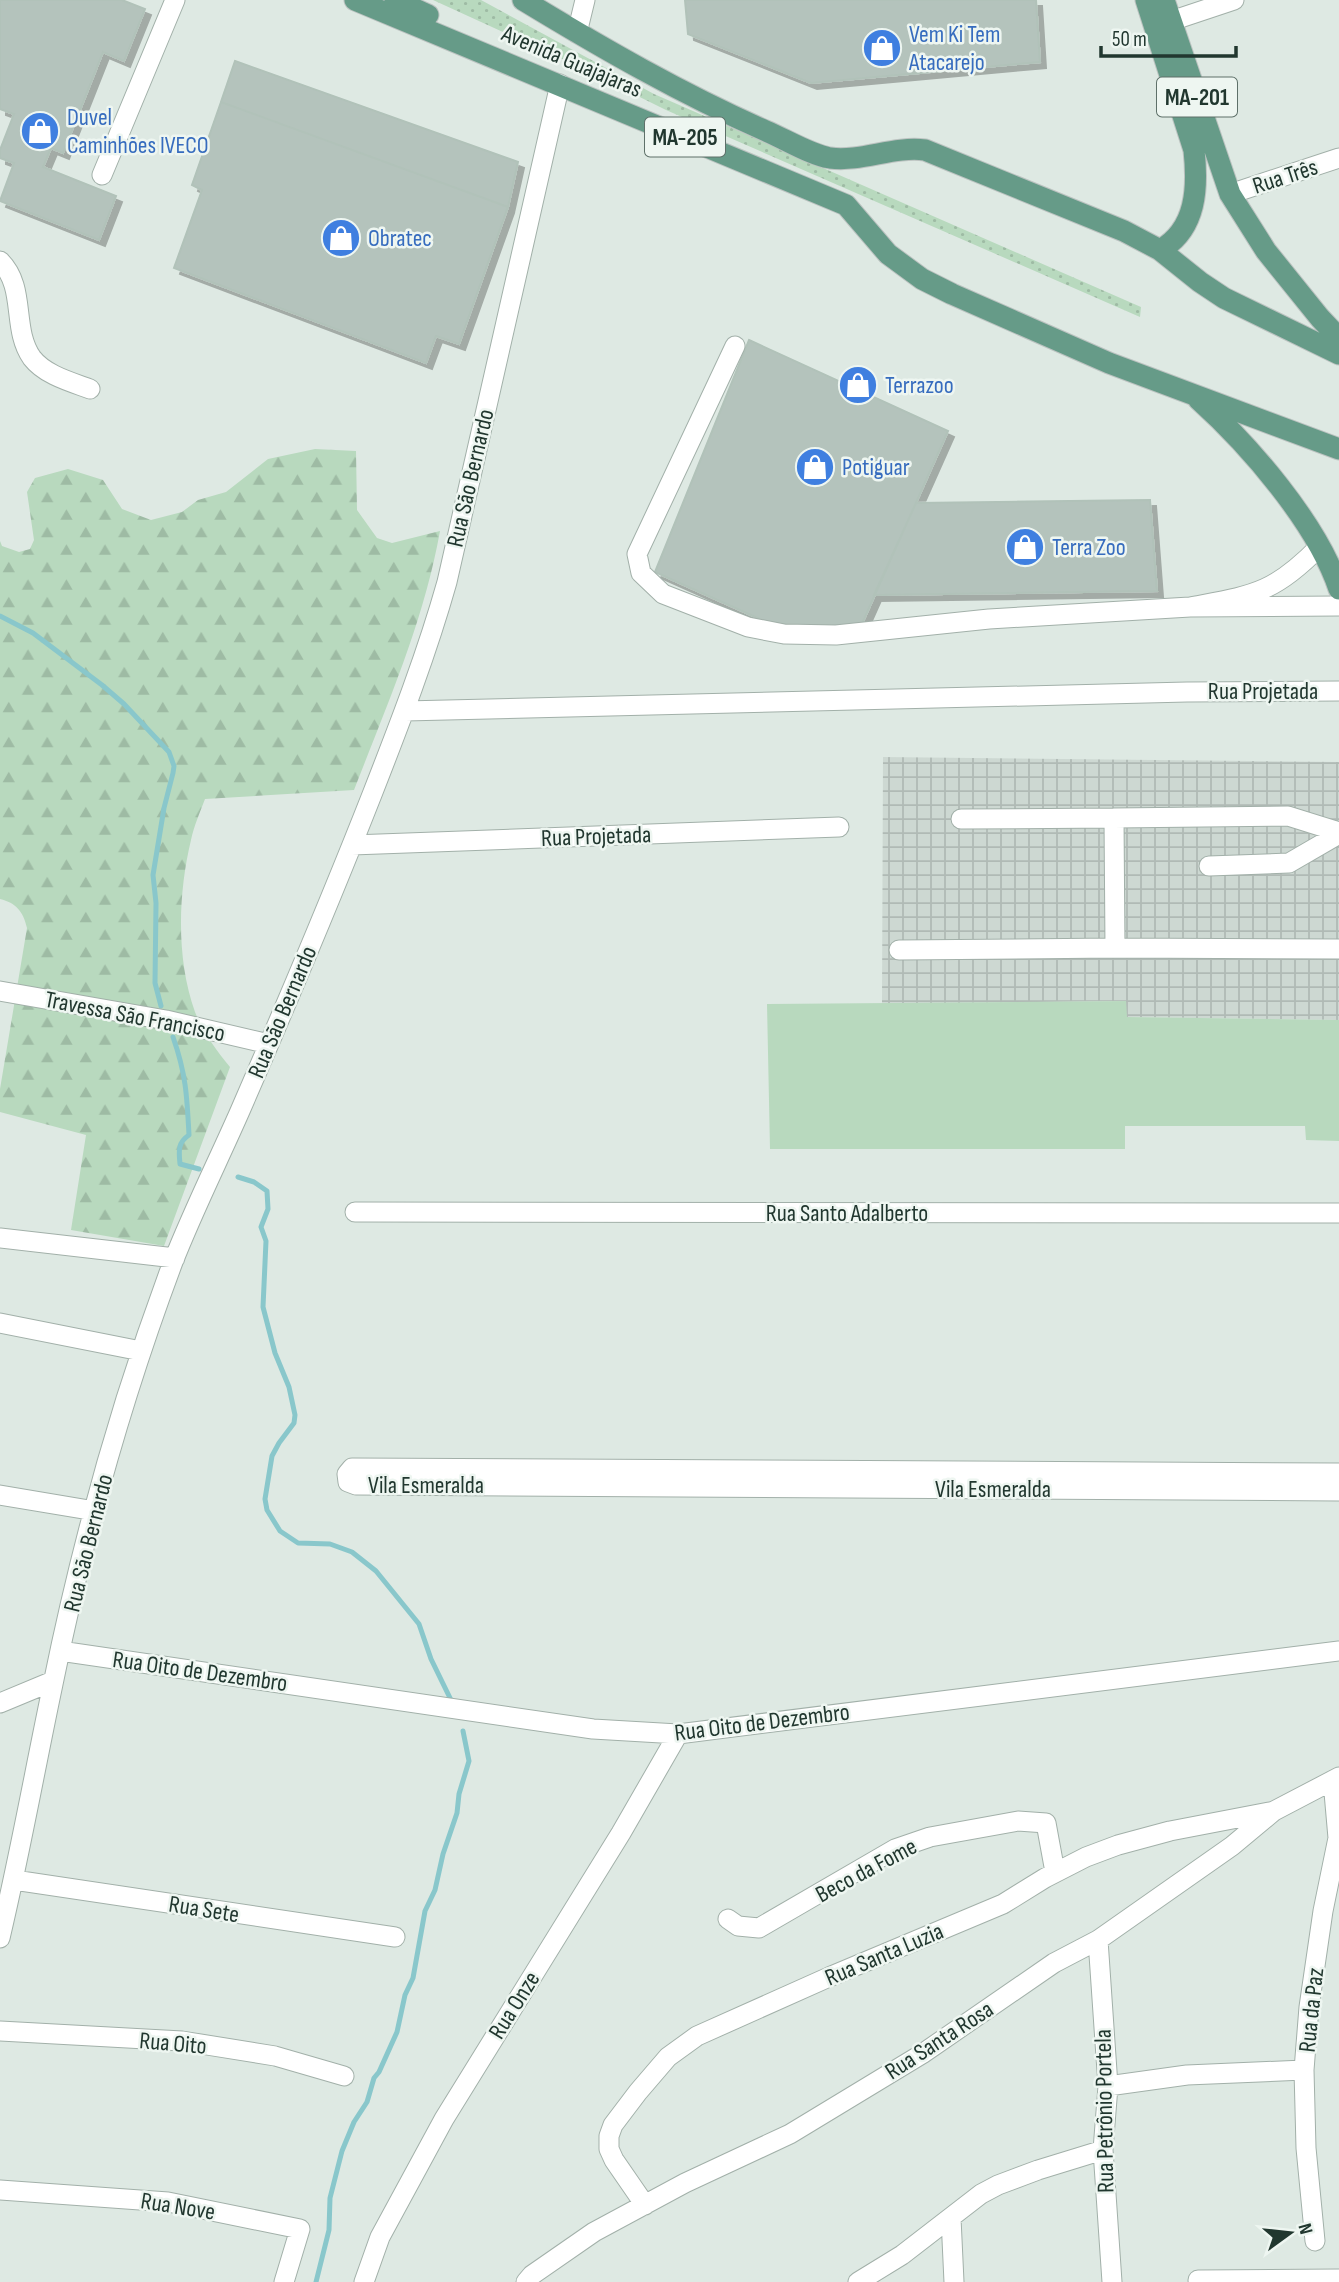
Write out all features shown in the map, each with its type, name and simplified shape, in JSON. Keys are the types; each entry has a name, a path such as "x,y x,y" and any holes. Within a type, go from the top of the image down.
{"main road":[{"name":"Avenida Guajajaras","path":"355,0 846,205 879,246 922,278 1109,363 1188,391"},
{"path":"395,0 425,13 523,68"},
{"path":"516,0 578,33"},
{"name":"Avenida Guajajaras","path":"523,0 707,105 826,157 848,158 902,149 933,152 1124,231 1160,250"},
{"name":"MA-201","path":"1146,0 1194,150 1196,193 1188,219 1174,240 1160,250"},
{"name":"MA-201","path":"1164,0 1230,194"},
{"path":"1230,194 1265,251 1336,332"},
{"path":"1160,250 1210,290 1339,354"},
{"path":"1188,391 1339,449"},
{"path":"1188,391 1234,436 1294,508 1319,547 1336,581"}],"street":[{"path":"102,175 175,0"},
{"path":"578,33 585,0"},
{"path":"1171,21 1234,0"},
{"name":"Rua São Bernardo","path":"0,1938 10,1870 60,1651 95,1511 141,1351 175,1258 269,1044 352,845 433,632 447,582 560,84"},
{"name":"Rua Três","path":"1230,194 1339,158"},
{"path":"0,261 13,277 22,337 33,359 51,374 90,389"},
{"path":"736,346 637,554 641,573 663,594 748,626 784,634 836,635 989,619 1190,607 1339,606"},
{"path":"1190,607 1263,591 1298,568 1319,547"},
{"name":"Rua Projetada","path":"405,711 1187,692 1339,691"},
{"path":"961,819 1289,816 1339,833"},
{"path":"1114,818 1115,948"},
{"name":"Rua Projetada","path":"352,845 839,827"},
{"path":"1209,866 1289,863 1339,833"},
{"path":"899,950 1339,949"},
{"name":"Travessa São Francisco","path":"0,991 166,1020 269,1044"},
{"name":"Rua Santo Adalberto","path":"355,1212 1339,1213"},
{"path":"0,1238 175,1258"},
{"path":"0,1323 141,1351"},
{"name":"Vila Esmeralda","path":"978,1481 352,1468 347,1474 348,1482 356,1485 1223,1482 1339,1491"},
{"name":"Vila Esmeralda","path":"1223,1482 1339,1473"},
{"path":"0,1495 95,1511"},
{"name":"Rua Oito de Dezembro","path":"60,1651 593,1729 678,1734 1339,1651"},
{"path":"0,1703 53,1681"},
{"name":"Rua Onze","path":"364,2282 380,2237 444,2119 614,1844 678,1734"},
{"name":"Rua Santa Rosa","path":"526,2282 594,2232 685,2183 790,2134 922,2054 1054,1963 1098,1940 1232,1846 1274,1811 1336,1779"},
{"name":"Rua da Paz","path":"1315,2241 1306,2148 1304,2070 1308,2007 1338,1838 1336,1779"},
{"name":"Rua Santa Luzia","path":"645,2205 614,2160 609,2148 609,2136 613,2124 668,2057 697,2036 1003,1904 1055,1872 1118,1845 1170,1831 1274,1811"},
{"name":"Beco da Fome","path":"728,1919 738,1926 759,1928 895,1849 930,1837 1018,1821 1046,1824 1055,1872"},
{"name":"Rua Sete","path":"10,1870 395,1937"},
{"name":"Rua Petrônio Portela","path":"1098,1940 1108,2086 1103,2150 1112,2282"},
{"name":"Rua Oito","path":"0,2031 182,2041 275,2056 344,2076"},
{"path":"1108,2086 1187,2075 1304,2070"},
{"path":"858,2282 902,2255 981,2194 1038,2170 1103,2150"},
{"name":"Rua Nove","path":"0,2190 168,2202 300,2229 284,2282"},
{"path":"951,2218 954,2282"},
{"path":"1198,2280 1339,2279"}],"shaded area":[{"path":"883,757 1339,762 1339,1020 1126,1017 1125,1001 882,1004"}],"green space":[{"path":"433,0 481,0 654,94 1141,307 1140,317 666,110"},
{"path":"315,449 356,451 357,510 377,538 392,543 440,531 414,630 354,790 205,799 194,830 183,882 182,949 195,1012 210,1041 230,1067 164,1246 71,1230 86,1135 0,1112 0,1089 27,928 18,909 0,899 0,541 2,546 19,552 30,549 34,540 27,492 35,478 68,469 103,480 122,509 151,520 182,512 198,500 226,492 268,459"},
{"path":"1126,1001 1127,1017 1339,1020 1339,1141 1306,1140 1305,1126 1125,1126 1125,1149 770,1149 767,1004"}],"building":[{"name":"Duvel Caminhões IVECO","path":"0,0 122,0 145,9 124,61 103,52 63,153 51,148 43,167 116,196 99,240 0,201 14,163 0,158 0,150 14,114 0,109"},
{"name":"Vem Ki Tem Atacarejo","path":"685,0 1036,0 1040,62 811,83 688,34"},
{"path":"235,61 518,162 508,207 221,102"},
{"name":"Obratec","path":"221,102 508,207 459,344 436,336 426,363 174,268 202,190 192,185"},
{"name":"Potiguar","path":"749,340 948,431 861,626 780,628 655,572"},
{"name":"Terra Zoo","path":"1150,500 1157,591 874,595 916,503"}],"waterway":[{"path":"0,616 33,633 102,685 124,704 169,752 174,766 153,875 156,903 155,983 161,1006"},
{"path":"173,1037 183,1074 189,1135 182,1141 180,1164 199,1169"},
{"path":"238,1177 254,1182 267,1191 268,1209 261,1227 266,1241 263,1307 275,1353 289,1387 295,1415 294,1423 272,1456 265,1499 267,1510 280,1531 298,1543 330,1544 352,1552 376,1571 419,1624 431,1659 451,1700"},
{"path":"316,2282 329,2230 330,2198 342,2151 354,2122 367,2102 374,2078 397,2032 405,1995 413,1978 425,1911 435,1890 469,1761 463,1731"}],"place":[{"name":"Vem Ki Tem Atacarejo","path":"882,48"},
{"name":"Duvel Caminhões IVECO","path":"40,131"},
{"name":"Obratec","path":"341,238"},
{"name":"Terrazoo","path":"858,385"},
{"name":"Potiguar","path":"815,467"},
{"name":"Terra Zoo","path":"1025,547"}]}
